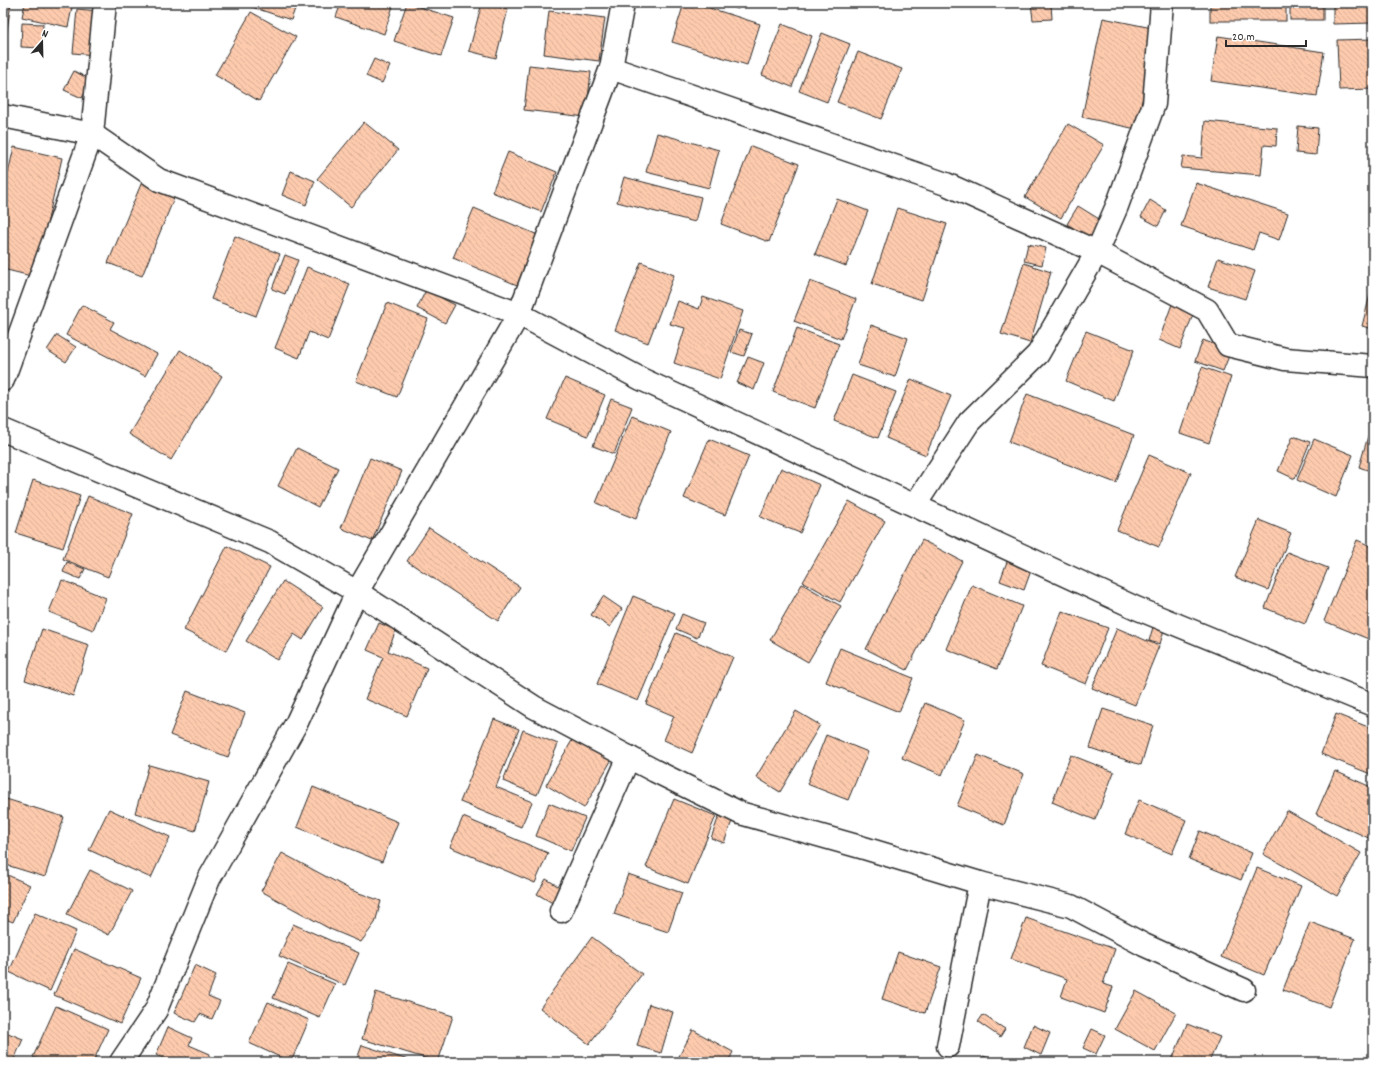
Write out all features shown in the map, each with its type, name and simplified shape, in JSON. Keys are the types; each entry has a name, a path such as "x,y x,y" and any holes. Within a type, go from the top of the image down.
{"street":[{"path":"3,380 92,134 105,3"},
{"path":"121,1062 156,1010 209,879 297,722 357,592 519,314 611,68 623,3"},
{"path":"915,505 969,422 1038,354 1097,252 1117,206 1154,104 1162,3"},
{"path":"611,68 946,184 1097,252 1206,310 1228,345 1285,359 1373,366"},
{"path":"3,116 92,134 159,180 519,314 641,379 1136,608 1373,705"},
{"path":"3,430 270,542 357,592 534,707 740,813 980,883 1071,906 1144,945 1244,990"},
{"path":"561,911 629,757"},
{"path":"948,1046 980,883"}],"building":[{"path":"3,3 11,3 6,37 3,36"},
{"path":"25,3 73,3 68,27 22,17"},
{"path":"240,3 297,3 291,20"},
{"path":"341,3 394,3 384,34 336,17"},
{"path":"407,3 454,18 441,56 394,41"},
{"path":"482,3 508,9 496,58 469,51"},
{"path":"684,3 694,3 760,24 747,65 672,42"},
{"path":"721,3 740,3 738,9"},
{"path":"1031,3 1051,3 1052,19 1033,20"},
{"path":"1210,3 1286,3 1286,21 1210,21"},
{"path":"1290,3 1323,3 1323,20 1290,20"},
{"path":"1333,3 1373,3 1373,23 1333,24"},
{"path":"77,9 100,11 95,55 73,53"},
{"path":"549,11 605,18 599,61 544,54"},
{"path":"251,12 296,37 259,101 215,75"},
{"path":"1103,18 1157,29 1136,129 1082,117"},
{"path":"22,23 43,24 42,48 21,47"},
{"path":"782,24 812,36 792,87 762,75"},
{"path":"822,33 850,44 827,102 799,91"},
{"path":"1218,36 1324,52 1317,96 1211,81"},
{"path":"1373,39 1373,89 1339,90 1337,40"},
{"path":"858,52 902,69 881,119 837,102"},
{"path":"374,59 390,66 382,83 366,76"},
{"path":"529,65 591,72 586,117 524,110"},
{"path":"74,71 91,80 82,98 64,90"},
{"path":"1205,121 1277,128 1276,146 1264,145 1261,175 1181,168 1183,156 1202,158"},
{"path":"364,122 398,150 351,207 317,179"},
{"path":"1068,124 1104,145 1061,218 1025,197"},
{"path":"1298,126 1318,128 1316,155 1296,153"},
{"path":"657,133 719,150 709,188 646,172"},
{"path":"751,146 799,164 769,242 721,224"},
{"path":"14,147 62,158 35,277 3,269 3,195"},
{"path":"508,152 557,172 541,212 492,192"},
{"path":"291,171 315,181 306,205 282,195"},
{"path":"144,177 177,191 142,276 108,263"},
{"path":"624,177 701,197 695,222 617,202"},
{"path":"1196,183 1288,213 1279,240 1259,233 1253,250 1181,226"},
{"path":"837,199 868,211 846,266 815,254"},
{"path":"1150,200 1166,210 1158,226 1141,217"},
{"path":"1078,206 1104,222 1092,240 1067,224"},
{"path":"474,208 538,235 517,285 453,258"},
{"path":"897,208 947,224 922,300 872,284"},
{"path":"235,236 280,254 256,316 211,299"},
{"path":"1028,244 1046,248 1042,265 1024,261"},
{"path":"285,255 298,260 285,294 272,289"},
{"path":"1218,258 1255,271 1245,299 1208,287"},
{"path":"641,262 674,275 648,343 615,330"},
{"path":"1024,263 1051,272 1030,343 1001,334"},
{"path":"307,267 350,284 328,340 309,332 299,358 275,348"},
{"path":"810,281 856,299 841,339 794,321"},
{"path":"1373,283 1373,329 1362,326"},
{"path":"426,290 455,305 445,323 417,308"},
{"path":"703,297 743,311 720,379 674,363 685,328 670,324 678,301 699,309"},
{"path":"387,303 428,319 397,397 356,381"},
{"path":"1172,304 1194,312 1180,349 1159,340"},
{"path":"82,305 114,322 110,329 157,354 145,376 66,335"},
{"path":"871,325 908,338 895,377 858,365"},
{"path":"797,328 839,344 815,408 773,392"},
{"path":"739,330 752,334 744,356 731,352"},
{"path":"1086,331 1134,350 1114,401 1066,381"},
{"path":"57,335 76,347 66,362 47,350"},
{"path":"1203,340 1231,351 1223,371 1195,361"},
{"path":"180,350 222,376 171,460 129,434"},
{"path":"748,357 764,363 754,390 737,383"},
{"path":"1202,367 1231,377 1209,443 1180,433"},
{"path":"852,375 896,392 878,438 834,421"},
{"path":"565,378 605,395 588,436 547,419"},
{"path":"911,379 951,396 926,455 886,438"},
{"path":"1027,394 1134,435 1116,483 1009,442"},
{"path":"611,399 632,407 614,454 593,446"},
{"path":"632,416 671,432 636,519 596,503"},
{"path":"1373,419 1373,472 1359,467"},
{"path":"1293,436 1310,442 1295,479 1278,471"},
{"path":"709,439 749,456 725,515 684,498"},
{"path":"1314,439 1353,455 1336,497 1297,480"},
{"path":"297,448 338,468 318,507 278,486"},
{"path":"1149,455 1191,473 1159,547 1117,530"},
{"path":"370,458 402,471 372,541 341,528"},
{"path":"781,468 820,485 800,533 760,517"},
{"path":"33,480 80,496 63,548 16,533"},
{"path":"88,496 133,514 108,577 63,559"},
{"path":"849,501 885,521 840,602 803,582"},
{"path":"1259,520 1291,533 1268,590 1235,577"},
{"path":"429,528 520,587 498,621 407,561"},
{"path":"922,540 962,561 907,670 866,649"},
{"path":"1357,540 1373,547 1373,636 1371,640 1324,621"},
{"path":"227,546 270,567 226,651 184,630"},
{"path":"1287,552 1328,568 1305,624 1265,608"},
{"path":"1009,556 1033,565 1024,590 1000,581"},
{"path":"67,562 85,569 80,579 63,572"},
{"path":"62,580 106,598 93,630 49,612"},
{"path":"283,581 323,607 303,640 294,634 277,660 246,641"},
{"path":"802,584 841,606 808,662 770,640"},
{"path":"972,585 1022,606 997,669 946,649"},
{"path":"603,596 622,609 610,627 591,615"},
{"path":"633,596 675,613 638,701 597,684"},
{"path":"1062,611 1108,628 1086,684 1041,666"},
{"path":"682,614 704,623 697,638 676,629"},
{"path":"1155,620 1166,623 1160,644 1149,641"},
{"path":"379,623 396,630 388,651 427,668 407,716 365,699 383,657 367,650"},
{"path":"1117,628 1159,646 1135,705 1092,688"},
{"path":"42,629 89,645 73,696 25,680"},
{"path":"676,633 733,657 692,753 664,740 674,716 646,704"},
{"path":"840,648 913,678 899,712 826,682"},
{"path":"187,691 245,713 228,757 170,735"},
{"path":"925,703 965,720 942,775 902,758"},
{"path":"1103,709 1153,725 1141,765 1090,748"},
{"path":"796,711 820,725 780,792 756,777"},
{"path":"1336,714 1373,729 1373,775 1321,754"},
{"path":"494,719 519,729 496,787 532,802 521,827 460,802"},
{"path":"523,730 558,744 537,795 503,781"},
{"path":"577,732 615,754 584,808 546,785"},
{"path":"826,735 868,752 848,800 807,784"},
{"path":"978,755 1024,774 1004,825 957,806"},
{"path":"1071,755 1114,772 1095,820 1052,802"},
{"path":"149,765 209,782 195,831 135,813"},
{"path":"1335,771 1373,788 1373,840 1316,814"},
{"path":"313,787 398,822 382,862 297,827"},
{"path":"3,798 64,817 45,877 3,864"},
{"path":"674,799 716,816 688,884 646,867"},
{"path":"1139,800 1186,820 1172,854 1125,834"},
{"path":"549,803 585,818 571,851 536,836"},
{"path":"109,809 170,837 151,878 89,850"},
{"path":"1287,811 1361,853 1337,896 1263,854"},
{"path":"719,816 732,821 724,843 711,838"},
{"path":"463,817 548,853 535,883 450,847"},
{"path":"1200,831 1252,853 1241,880 1189,859"},
{"path":"282,853 351,890 381,901 375,923 361,942 330,929 261,891"},
{"path":"1257,868 1301,886 1264,975 1221,957"},
{"path":"90,870 132,891 109,935 67,914"},
{"path":"3,873 30,885 13,922 3,918"},
{"path":"628,874 682,893 668,932 614,914"},
{"path":"546,879 565,890 556,905 537,894"},
{"path":"35,913 76,931 50,991 9,972"},
{"path":"1026,918 1115,949 1103,984 1113,987 1104,1013 1061,997 1067,979 1011,959"},
{"path":"1310,922 1355,939 1329,1007 1283,990"},
{"path":"293,924 359,953 345,985 279,956"},
{"path":"592,937 642,974 589,1044 540,1008"},
{"path":"74,949 141,978 120,1024 54,995"},
{"path":"898,952 941,967 925,1013 882,999"},
{"path":"288,964 335,984 320,1018 273,998"},
{"path":"195,965 216,975 208,996 220,1001 212,1019 200,1014 195,1022 174,1013"},
{"path":"1136,991 1176,1013 1155,1051 1115,1029"},
{"path":"376,992 453,1016 438,1062 362,1039"},
{"path":"268,1002 309,1020 291,1062 249,1043"},
{"path":"649,1004 673,1012 661,1053 637,1046"},
{"path":"56,1006 108,1029 93,1062 43,1062 33,1057"},
{"path":"983,1015 1005,1029 1000,1037 978,1022"},
{"path":"1187,1024 1220,1037 1209,1062 1171,1062"},
{"path":"1033,1025 1050,1033 1041,1055 1024,1047"},
{"path":"168,1027 192,1038 189,1045 210,1054 206,1062 167,1062 168,1060 156,1055"},
{"path":"1092,1029 1105,1035 1096,1054 1083,1048"},
{"path":"693,1030 733,1052 728,1062 676,1062"},
{"path":"3,1031 23,1039 13,1062 3,1062"},
{"path":"362,1045 414,1062 356,1062"},
{"path":"983,1056 1003,1062 981,1062"}]}
